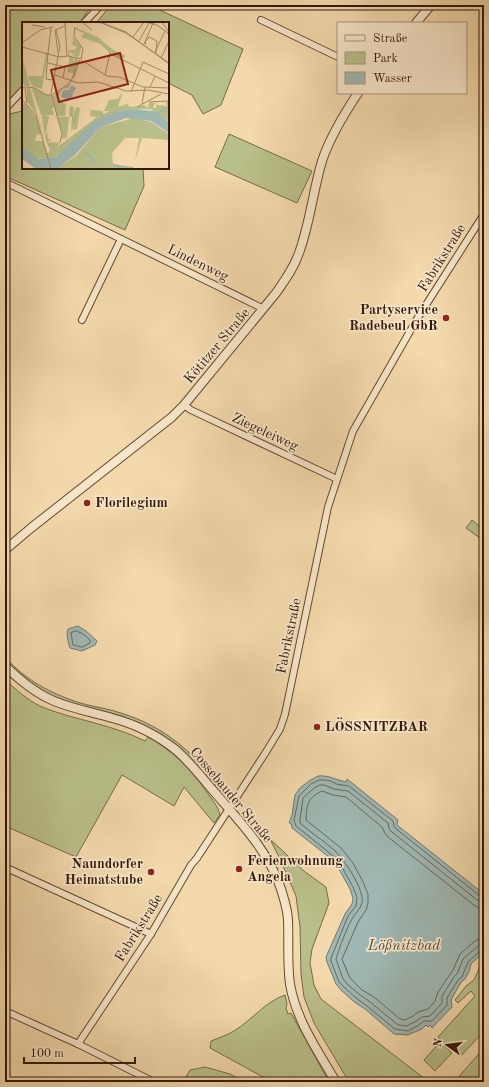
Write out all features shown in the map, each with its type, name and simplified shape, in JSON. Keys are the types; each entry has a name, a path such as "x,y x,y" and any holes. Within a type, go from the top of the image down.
{"street":[{"path":"85,22 101,5"},
{"path":"417,22 431,5"},
{"path":"261,20 337,57"},
{"path":"5,109 22,91"},
{"name":"Kötitzer Straße","path":"5,550 172,417 184,405 264,309 294,265 304,238 323,160 338,126 357,94"},
{"name":"Lindenweg","path":"5,182 264,309"},
{"name":"Fabrikstraße","path":"78,1044 151,934 191,865 229,810 280,729 284,718 328,507 353,431 417,319 484,214"},
{"path":"82,320 121,239"},
{"name":"Ziegeleiweg","path":"184,405 191,410 337,479"},
{"name":"Cossebauder Straße","path":"5,666 24,684 52,700 71,708 112,718 135,726 163,740 189,762 257,844 268,859 285,902 288,919 288,964 290,985 297,1008 305,1029 336,1082"},
{"path":"5,869 151,934"},
{"path":"5,1011 78,1044 154,1082"}],"green space":[{"path":"5,5 94,5 81,22 22,22 22,87 5,105"},
{"path":"111,5 149,5 243,49 221,105 203,114 192,95 169,84 169,22 97,22"},
{"path":"22,111 22,169 143,169 144,186 125,230 5,176 5,124 9,114"},
{"path":"229,134 312,171 297,203 215,167"},
{"path":"472,520 484,530 484,541 466,528"},
{"path":"5,657 30,679 59,695 80,703 136,718 158,729 178,743 196,759 226,794 221,791 187,755 160,734 122,716 78,705 50,695 34,686 5,661"},
{"path":"5,680 35,704 65,715 117,730 145,741 148,737 157,742 180,760 194,775 218,809 220,815 214,823 184,787 174,806 122,775 76,857 5,826"},
{"path":"270,839 304,871 326,887 329,903 312,949 310,963 314,985 321,999 429,1082 349,1082 314,1023 304,997 301,974 300,927 296,896"},
{"path":"484,960 484,1031 460,1057 438,1037 475,996 471,991 458,1003 455,1000 466,986 474,980"},
{"path":"285,995 288,1014 291,1013 329,1082 272,1082 210,1048 211,1041 241,1027 271,1002"},
{"path":"440,1042 452,1053 435,1071 424,1060"},
{"path":"484,1048 484,1082 454,1082"},
{"path":"205,1067 230,1074 245,1082 183,1082 190,1070"}],"water":[{"path":"78,626 97,641 95,645 82,651 70,648 67,631 68,629"},
{"name":"Lößnitzbad","path":"318,776 329,777 346,782 347,779 398,820 397,825 484,894 484,952 471,964 469,972 465,979 461,982 451,1000 452,1007 432,1028 430,1025 428,1027 426,1025 422,1029 408,1035 394,1034 365,1009 353,1001 336,984 326,957 345,914 352,904 353,898 350,889 340,871 329,857 292,828 291,823 289,823 292,815 295,795 300,788"}],"place":[{"name":"Partyservice Radebeul GbR","path":"446,318"},
{"name":"Florilegium","path":"87,503"},
{"name":"LÖSSNITZBAR","path":"317,727"},
{"name":"Ferienwohnung Angela","path":"239,869"},
{"name":"Naundorfer Heimatstube","path":"151,872"}]}
